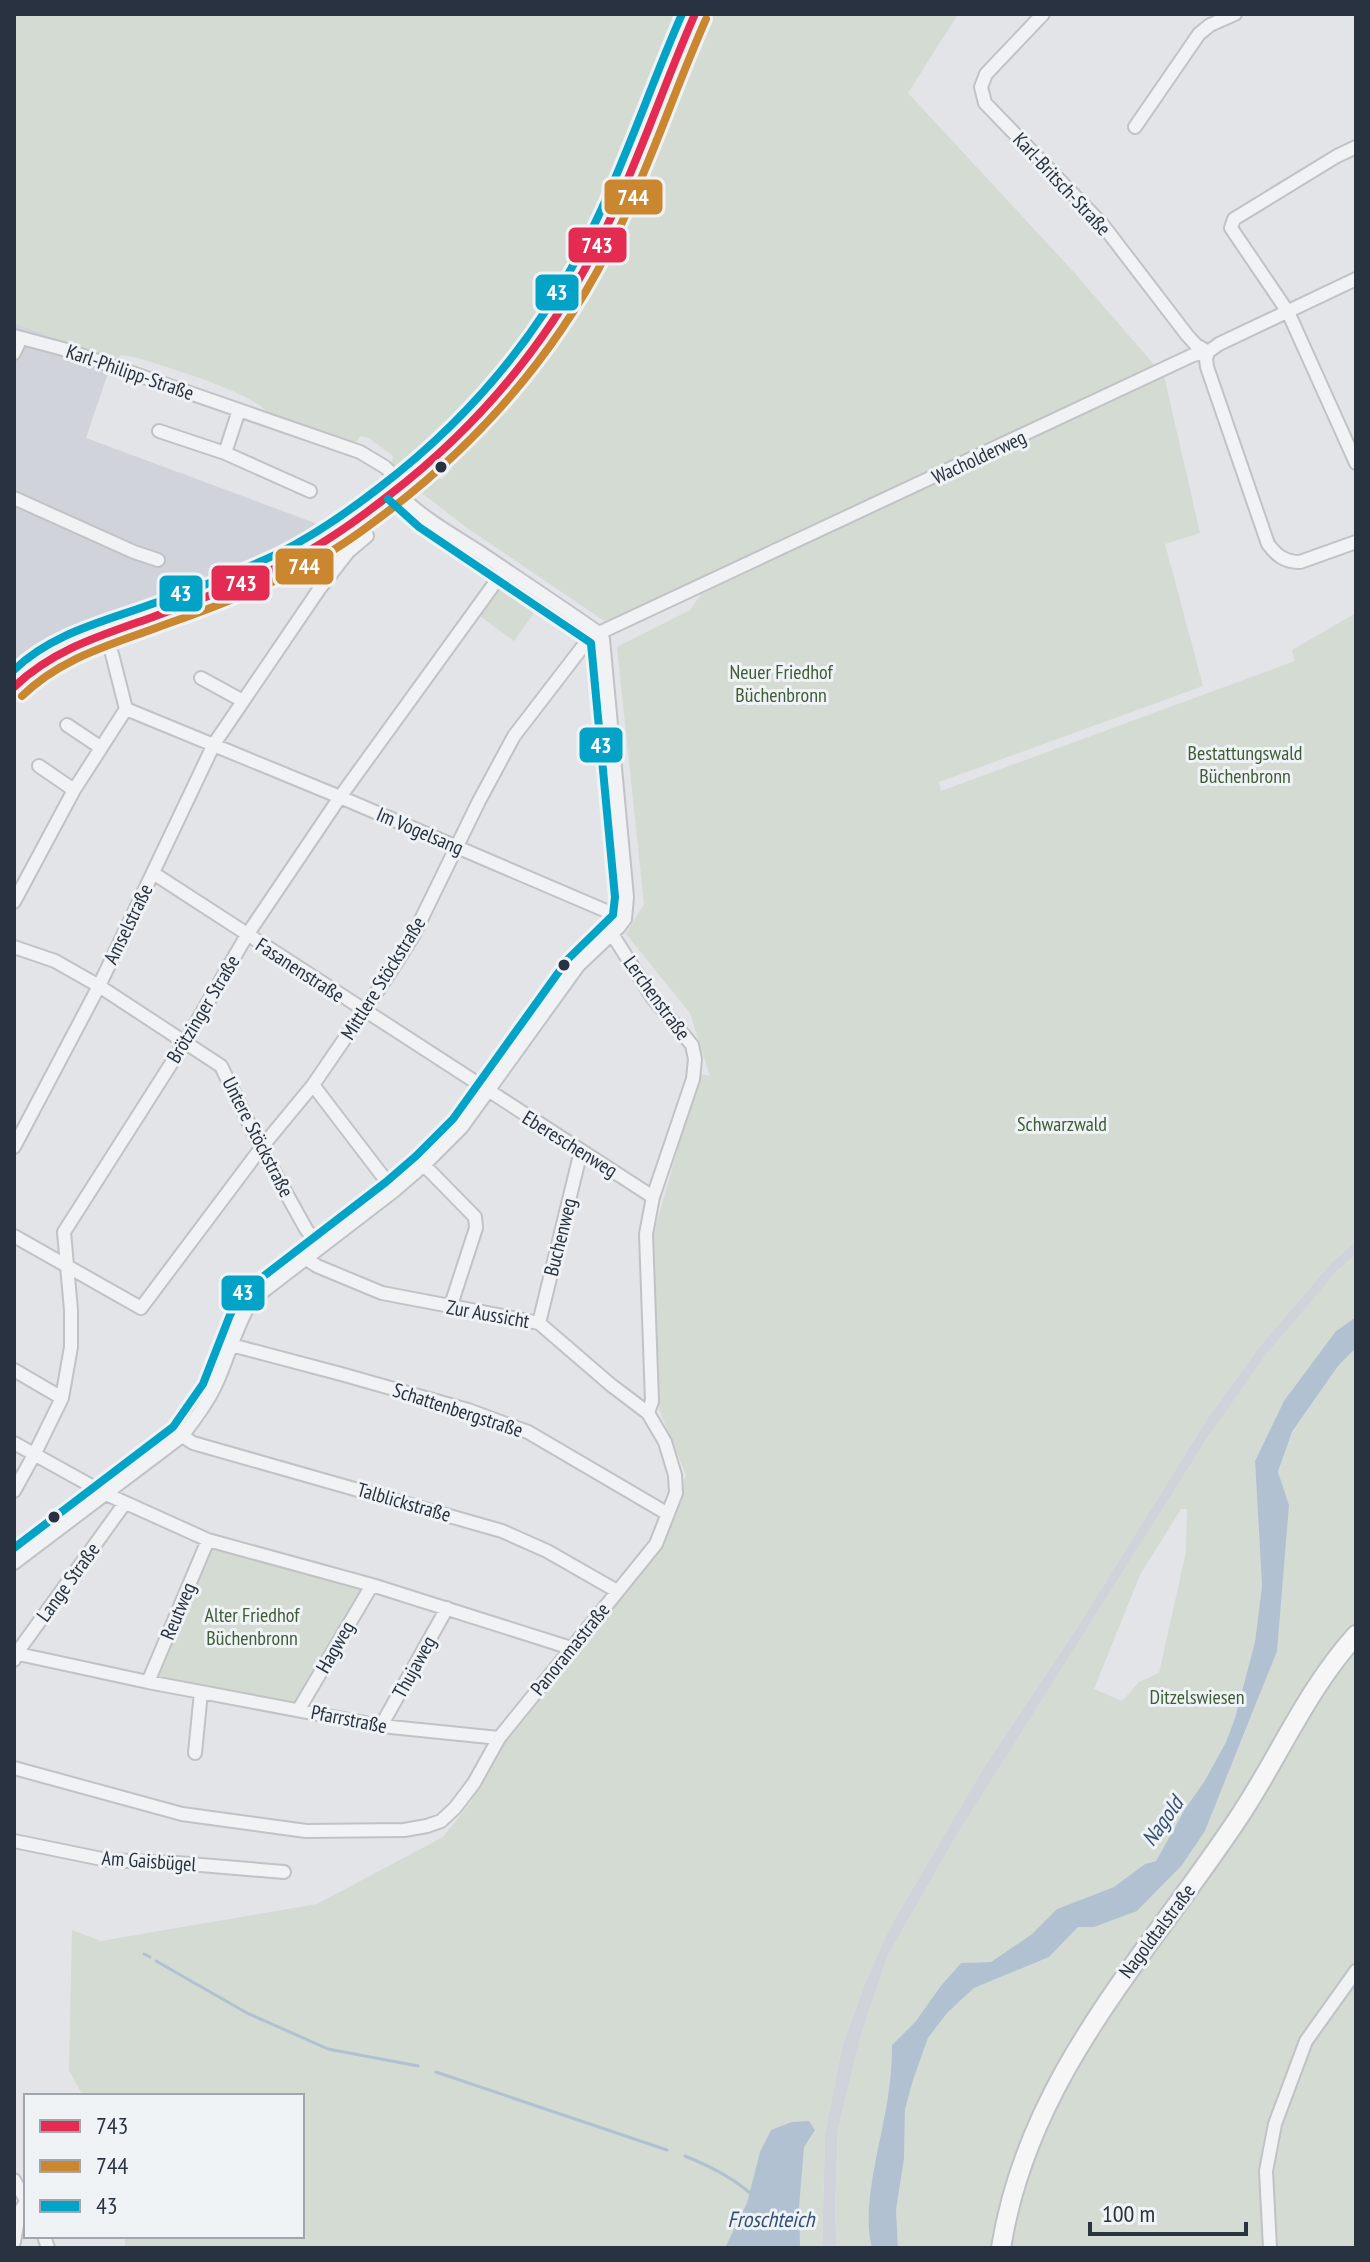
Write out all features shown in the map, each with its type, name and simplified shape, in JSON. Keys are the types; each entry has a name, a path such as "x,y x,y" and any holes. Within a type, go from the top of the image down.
{"main road":[{"path":"14,687 38,664 59,651 234,587 293,559 400,488 489,406 541,341 585,269 624,187 695,14"},
{"name":"Nagoldtalstraße","path":"1001,2248 1009,2206 1026,2151 1041,2114 1074,2054 1115,1989 1250,1801 1313,1690 1356,1635"}],"street":[{"name":"Karl-Britsch-Straße","path":"1043,14 986,74 981,87 985,103 1102,224 1187,335 1208,352"},
{"path":"1135,127 1199,34 1210,25 1235,14"},
{"path":"1356,147 1234,219 1231,228 1288,312 1356,463"},
{"name":"Wacholderweg","path":"599,633 1193,355 1208,352 1356,279"},
{"path":"14,353 17,337"},
{"name":"Karl-Philipp-Straße","path":"17,337 63,349 372,458 400,488"},
{"path":"1208,352 1207,367 1268,544 1274,553 1291,562 1300,562 1356,542"},
{"path":"225,453 239,410"},
{"path":"159,431 225,453 310,491"},
{"path":"400,488 408,504 599,633 603,639 627,897 625,919"},
{"path":"14,498 158,560"},
{"name":"Amselstraße","path":"14,1147 99,986 214,744 320,588 348,552 367,536 356,520"},
{"name":"Brötzinger Straße","path":"14,1491 62,1398 71,1347 64,1232 185,1042 247,935 340,797 505,569"},
{"name":"Mittlere Stöckstraße","path":"66,1267 141,1308 261,1148 313,1085 364,1011 413,936 514,736 587,641 599,633"},
{"path":"14,902 74,790 126,709 112,654"},
{"path":"201,678 243,701"},
{"name":"Im Vogelsang","path":"126,709 625,919"},
{"path":"67,725 100,747"},
{"path":"39,766 74,790"},
{"name":"Fasanenstraße","path":"153,873 488,1092"},
{"name":"Lerchenstraße","path":"625,919 612,934 652,997 692,1045 695,1067 653,1197"},
{"path":"14,1563 182,1436 216,1385 241,1319 252,1300 394,1191 462,1127 578,966 612,934"},
{"name":"Untere Stöckstraße","path":"14,947 55,961 99,986 221,1066 261,1148 306,1229 320,1248"},
{"path":"313,1085 394,1191"},
{"name":"Ebereschenweg","path":"488,1092 653,1197"},
{"name":"Buchenweg","path":"539,1323 581,1151"},
{"path":"424,1165 475,1217 476,1228 450,1308"},
{"path":"648,1413 652,1401 646,1234 653,1197"},
{"path":"14,1236 66,1267"},
{"name":"Zur Aussicht","path":"305,1258 382,1293 539,1323 648,1413"},
{"name":"Schattenbergstraße","path":"231,1345 453,1406 528,1432 668,1514"},
{"path":"14,1370 62,1398"},
{"name":"Panoramastraße","path":"14,1768 182,1814 306,1831 404,1830 441,1821 474,1783 499,1738 656,1544 676,1493 675,1475 665,1442 648,1413"},
{"name":"Talblickstraße","path":"182,1436 193,1443 502,1531 547,1551 617,1591"},
{"path":"14,1443 106,1494 208,1540 372,1585 571,1648"},
{"name":"Lange Straße","path":"15,1656 125,1503"},
{"name":"Reutweg","path":"148,1682 208,1540"},
{"name":"Hagweg","path":"299,1709 372,1585"},
{"name":"Thujaweg","path":"381,1726 447,1608"},
{"name":"Pfarrstraße","path":"15,1656 381,1726 499,1738"},
{"path":"195,1753 201,1692"},
{"name":"Am Gaisbügel","path":"14,1841 107,1860 284,1872"},
{"path":"1270,2248 1266,2171 1275,2124 1306,2041 1356,1971"},
{"path":"14,2180 24,2198"},
{"path":"14,2242 19,2213 24,2204"}],"shaded area":[{"path":"14,323 116,361 109,370 86,438 323,526 282,549 183,591 66,632 19,659 14,666"},
{"path":"1356,1241 1356,1254 1336,1272 1210,1434 955,1838 888,1955 861,2035 838,2130 837,2248 822,2248 825,2133 842,2047 889,1929 984,1767 1080,1623 1207,1419 1260,1346 1330,1264"}],"green space":[{"path":"14,14 673,14 659,64 638,119 570,270 545,312 482,395 473,398 402,468 397,469 392,463 393,456 369,438 360,436 355,445 269,415 247,398 208,381 135,357 121,355 116,361 14,323"},
{"name":"Schwarzwald","path":"704,14 958,14 908,93 1071,269 1164,376 1200,533 1165,544 1203,686 939,782 941,791 1295,661 1292,650 1356,613 1356,1241 1330,1264 1260,1346 1207,1419 1080,1623 984,1767 889,1929 842,2047 825,2133 822,2248 125,2248 125,2238 304,2238 304,2094 82,2094 69,2070 72,1930 101,1941 317,1904 443,1837 471,1802 505,1737 663,1540 686,1475 658,1407 653,1236 699,1074 710,1076 690,1013 626,934 644,904 617,647 690,610 704,590 855,520 850,512 606,622 467,528 418,490 435,475 442,479 453,468 450,462 522,379 544,348"},
{"path":"505,569 546,596 514,641 474,612"},
{"name":"Ditzelswiesen","path":"1356,1254 1356,1317 1336,1331 1284,1401 1255,1461 1262,1586 1255,1642 1226,1742 1156,1861 1145,1864 1114,1887 1057,1909 1032,1934 991,1962 961,1963 916,2021 892,2045 889,2091 870,2201 869,2234 872,2248 837,2248 838,2130 861,2035 888,1955 956,1836 1210,1434 1266,1354 1336,1272","holes":["1181,1509 1187,1509 1186,1552 1159,1673 1139,1682 1122,1701 1094,1689 1140,1575"]},
{"path":"1356,1348 1356,1627 1309,1682 1224,1829 1083,2021 1026,2131 1013,2165 994,2248 898,2248 896,2210 904,2159 905,2109 928,2038 947,2013 974,1988 1049,1957 1078,1927 1094,1927 1205,1831 1257,1702 1281,1586 1289,1505 1278,1473 1292,1433 1338,1366"},
{"name":"Alter Friedhof Büchenbronn","path":"210,1544 367,1587 296,1706 155,1677"},
{"path":"1356,1651 1356,2248 1010,2248 1044,2122 1103,2022 1233,1845 1335,1675"}],"water":[{"path":"1356,1317 1356,1348 1338,1366 1292,1432 1278,1472 1289,1505 1277,1651 1205,1831 1182,1865 1137,1911 1094,1927 1078,1927 1049,1957 974,1988 947,2013 928,2038 905,2109 904,2159 896,2210 898,2248 872,2248 869,2234 870,2201 889,2091 892,2045 916,2021 961,1963 991,1962 1032,1934 1057,1909 1114,1887 1145,1864 1156,1861 1226,1742 1255,1642 1262,1586 1255,1461 1284,1401 1336,1331"},
{"name":"Froschteich","path":"809,2121 815,2130 804,2147 799,2207 800,2248 725,2248 747,2203 760,2152 771,2130 792,2122"}],"waterway":[{"path":"144,1954 150,1957"},
{"path":"156,1961 247,2013 328,2049 418,2066"},
{"path":"436,2072 667,2150"},
{"path":"685,2156 735,2181 750,2193"}],"transit line":[{"name":"43","path":"14,670 44,647 78,630 215,581 292,546 368,496 446,430 504,367 530,333 576,260 619,170 682,14"},
{"name":"743","path":"14,687 45,663 79,644 234,586 310,550 376,506 455,438 514,374 587,265 619,200 695,14"},
{"name":"744","path":"22,696 70,662 229,601 321,558 391,509 460,450 521,384 574,311 597,272 630,205 706,19"},
{"name":"43","path":"14,1548 173,1427 203,1384 230,1315 243,1292 386,1182 453,1119 568,959 613,915 615,897 591,643 419,527 388,499"}],"park label":[{"name":"Neuer Friedhof Büchenbronn","path":"781,684"},
{"name":"Bestattungswald Büchenbronn","path":"1245,764"}],"water label":[{"name":"Nagold","path":"1162,1821"}]}
